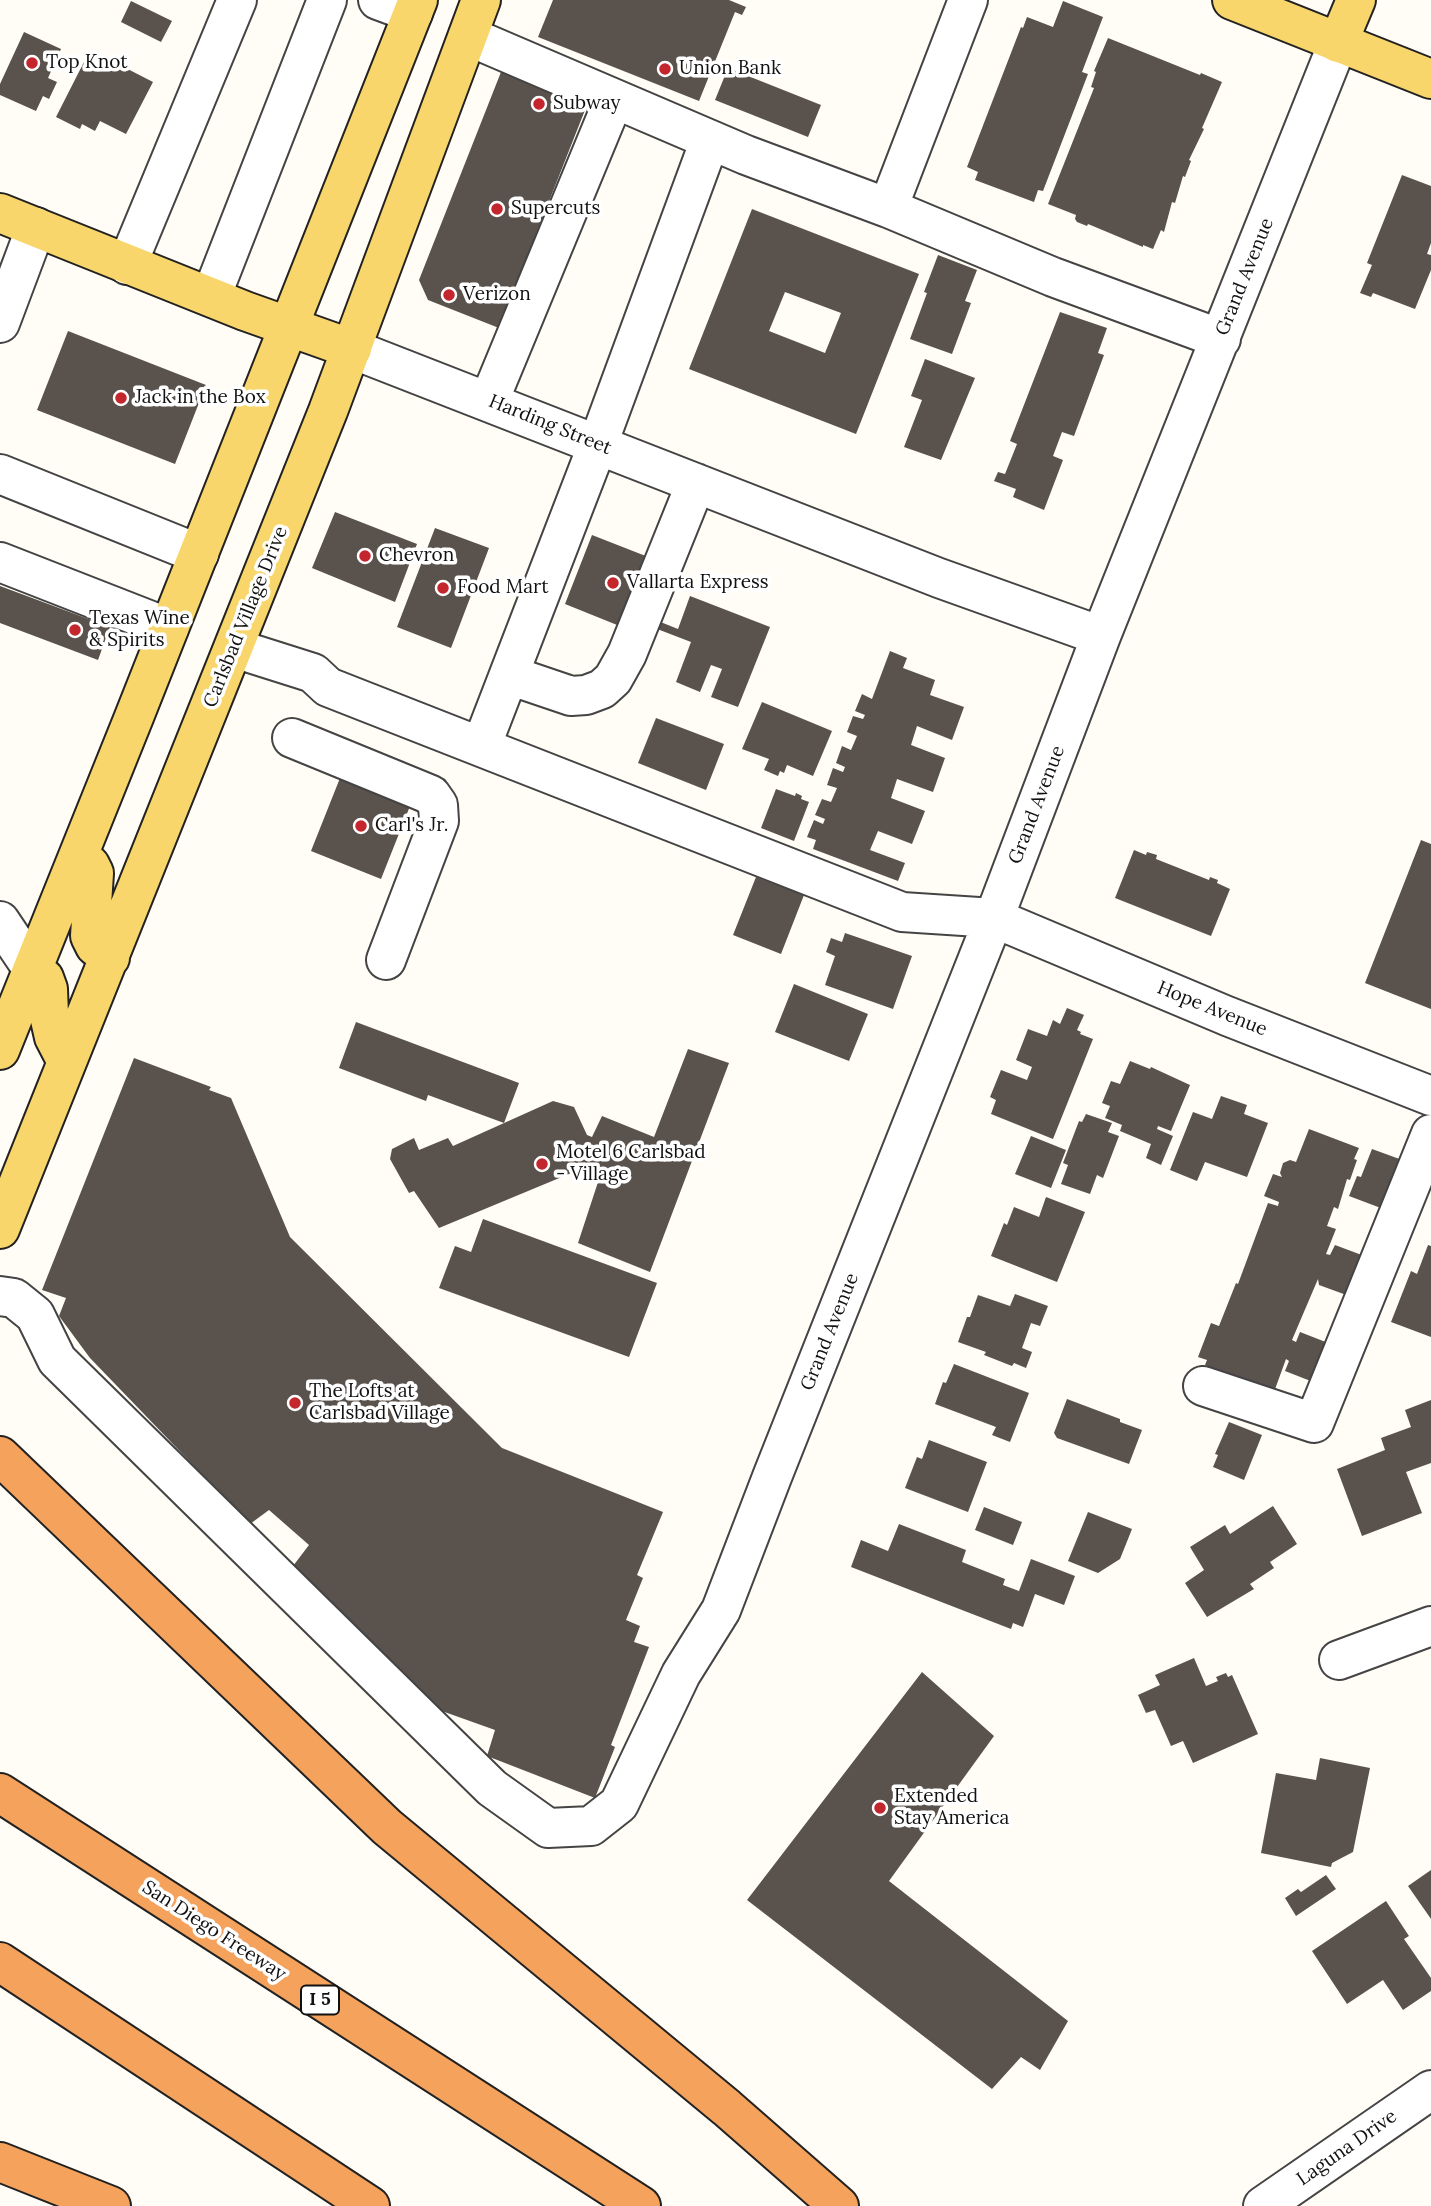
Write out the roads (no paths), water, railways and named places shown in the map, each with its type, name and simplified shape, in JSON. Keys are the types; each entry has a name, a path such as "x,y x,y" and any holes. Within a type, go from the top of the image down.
{"highway":[{"path":"0,1457 387,1828 727,2108 839,2206"},
{"name":"San Diego Freeway","path":"0,1793 641,2206"},
{"path":"0,1962 370,2206"},
{"path":"0,2162 111,2206"}],"main road":[{"name":"Carlsbad Village Drive","path":"0,1229 352,349 481,0"},
{"path":"1232,0 1431,79"},
{"name":"Grand Avenue","path":"1338,43 1356,0"},
{"path":"0,1050 17,966 79,855 289,326 403,4"},
{"name":"Harding Street","path":"0,213 211,298 352,349"},
{"path":"79,855 94,873 90,936 95,946 110,958"},
{"path":"17,966 44,978 48,989 49,1015 54,1037 68,1062"}],"street":[{"path":"127,265 237,0"},
{"path":"211,298 327,0"},
{"path":"888,208 968,0"},
{"path":"468,36 710,140 888,208 1053,277 1220,340"},
{"name":"Grand Avenue","path":"0,1296 14,1298 35,1315 57,1360 492,1788 548,1828 591,1826 619,1804 681,1674 721,1611 994,918 1101,636 1338,43"},
{"path":"489,401 614,99"},
{"path":"481,747 598,444 710,140"},
{"path":"0,323 36,227"},
{"name":"Harding Street","path":"352,349 939,579 1101,636"},
{"path":"0,474 199,554"},
{"path":"509,674 571,696 586,695 602,689 613,679 627,654 696,483"},
{"path":"0,562 169,628"},
{"name":"Hope Avenue","path":"234,648 313,673 328,687 902,912 994,918 1227,1016 1431,1096"},
{"path":"292,738 431,795 438,805 439,821 386,960"},
{"path":"0,921 17,966"},
{"path":"1203,1386 1314,1423 1431,1134"},
{"path":"1339,1660 1431,1626"},
{"name":"Laguna Drive","path":"1263,2206 1431,2090"}],"place":[{"name":"Top Knot","path":"32,63"},
{"name":"Union Bank","path":"665,69"},
{"name":"Subway","path":"539,104"},
{"name":"Supercuts","path":"497,209"},
{"name":"Verizon","path":"449,295"},
{"name":"Jack in the Box","path":"121,398"},
{"name":"Chevron","path":"365,556"},
{"name":"Vallarta Express","path":"613,583"},
{"name":"Food Mart","path":"443,588"},
{"name":"Texas Wine & Spirits","path":"75,630"},
{"name":"Carl's Jr.","path":"361,826"},
{"name":"Motel 6 Carlsbad - Village","path":"542,1164"},
{"name":"The Lofts at Carlsbad Village","path":"295,1403"},
{"name":"Extended Stay America","path":"880,1808"}]}
